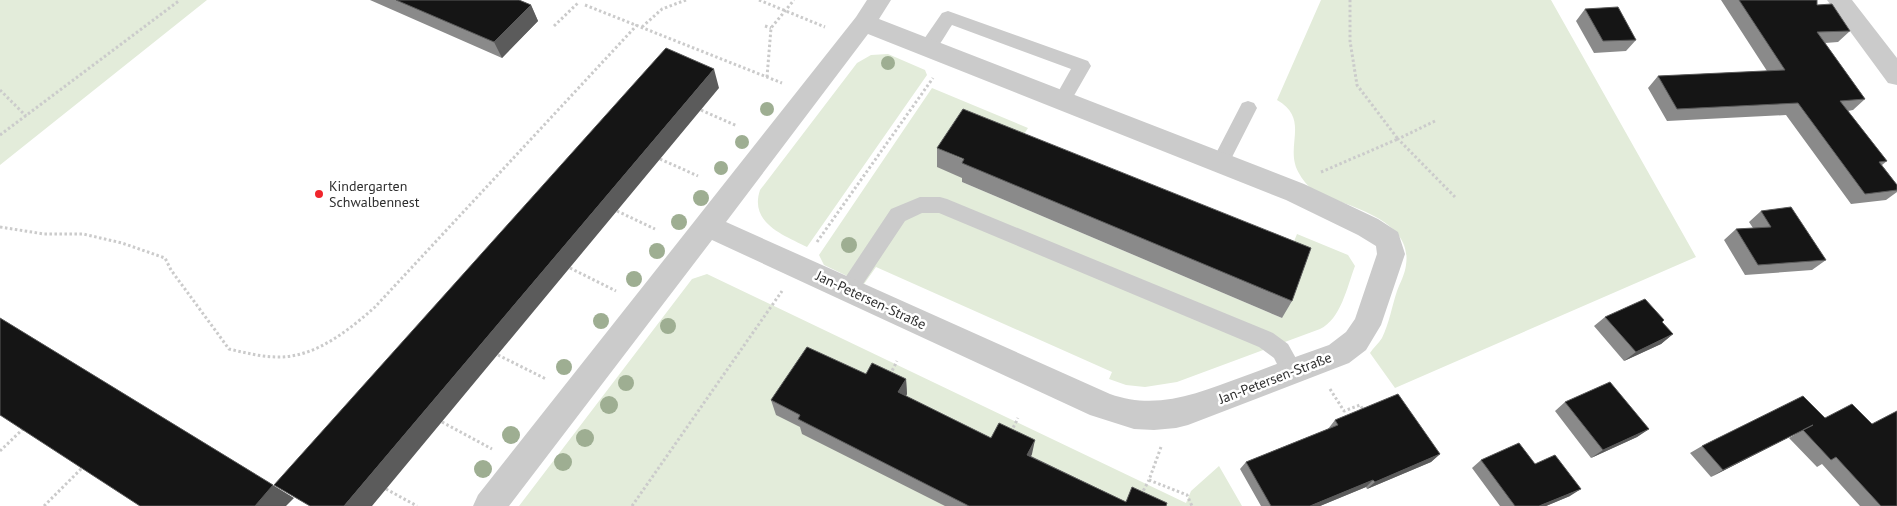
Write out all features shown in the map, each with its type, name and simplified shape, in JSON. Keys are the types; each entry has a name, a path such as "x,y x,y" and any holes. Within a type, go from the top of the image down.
{"street":[{"path":"489,506 864,23 879,0"},
{"path":"1840,0 1897,76"},
{"name":"Jan-Petersen-Straße","path":"706,225 1101,405 1138,416 1164,417 1188,411 1339,354 1356,341 1367,325 1390,254 1388,240 1368,226 1295,192 864,23"}],"lane":[{"path":"938,51 948,17 1082,66 1062,101"},
{"path":"1220,163 1248,108"},
{"path":"848,290 898,215 920,205 940,205 1266,340 1281,351 1292,371"}],"path":[{"path":"0,136 180,0"},
{"path":"642,27 662,9 686,0"},
{"path":"759,0 819,24"},
{"path":"767,76 770,28 794,0"},
{"path":"1350,0 1350,41 1357,85 1398,139 1455,197"},
{"path":"554,26 579,2"},
{"path":"586,4 808,93"},
{"path":"0,227 44,234 83,234 122,243 165,258 171,270 229,348 256,355 281,357 307,351 345,333 375,307 637,25"},
{"path":"765,26 770,28"},
{"path":"812,249 938,51"},
{"path":"0,90 26,116"},
{"path":"701,110 737,126"},
{"path":"1295,192 1302,181 1435,121"},
{"path":"660,159 698,176"},
{"path":"617,211 655,229"},
{"path":"570,268 609,287"},
{"path":"632,506 783,289"},
{"path":"498,355 539,375"},
{"path":"889,376 897,361"},
{"path":"1325,382 1344,411 1360,405 1365,413"},
{"path":"1137,504 1163,443 1164,417"},
{"path":"1010,434 1018,418"},
{"path":"442,422 484,444"},
{"path":"0,451 24,428"},
{"path":"44,506 84,466"},
{"path":"1148,480 1187,495 1192,506"},
{"path":"386,488 417,506"}],"green space":[{"path":"0,0 207,0 0,165"},
{"path":"1321,0 1551,0 1696,257 1395,388 1370,353 1382,338 1387,327 1397,291 1404,275 1406,265 1405,249 1399,236 1376,217 1316,192 1306,183 1295,165 1295,125 1293,116 1277,100"},
{"path":"888,54 925,70 927,75 807,247 788,238 770,226 759,211 760,190 857,63 871,55"},
{"path":"932,88 1028,128 1011,154 964,178 962,182 1282,318 1286,261 1297,234 1348,255 1355,266 1338,310 1333,318 1320,329 1177,382 1145,387 1126,385 1109,379 1112,372 876,267 864,284 824,265 819,255"},
{"path":"707,274 1186,503 1191,491 1219,466 1242,506 519,506 692,279"}],"building":[{"path":"396,0 519,0 531,5 494,42"},
{"path":"1739,0 1817,0 1817,5 1832,4 1850,31 1817,32 1865,99 1840,101 1887,161 1879,162 1897,185 1897,190 1865,194 1798,103 1677,109 1658,76 1785,70"},
{"path":"1618,7 1636,40 1603,41 1585,9"},
{"path":"666,48 714,69 344,506 310,506 274,485"},
{"path":"963,109 1311,248 1292,301 962,163 964,159 937,148"},
{"path":"1791,207 1826,260 1758,265 1736,229 1771,227 1761,211"},
{"path":"1645,299 1664,320 1662,322 1673,334 1636,352 1605,317"},
{"path":"0,318 273,485 255,506 140,506 0,415"},
{"path":"807,347 866,374 872,363 906,379 898,392 991,438 999,423 1035,440 1027,455 1126,502 1132,487 1167,503 1166,506 969,506 798,419 800,415 771,400"},
{"path":"1610,382 1649,429 1603,450 1565,402"},
{"path":"1398,394 1440,454 1375,482 1373,480 1310,506 1271,506 1246,462 1338,425 1335,420"},
{"path":"1803,396 1825,418 1852,404 1872,424 1897,411 1897,506 1881,506 1836,457 1831,460 1803,430 1723,470 1702,446"},
{"path":"1519,443 1535,464 1555,455 1581,489 1539,506 1515,506 1481,460"}],"place":[{"name":"Kindergarten Schwalbennest","path":"319,194"}]}
